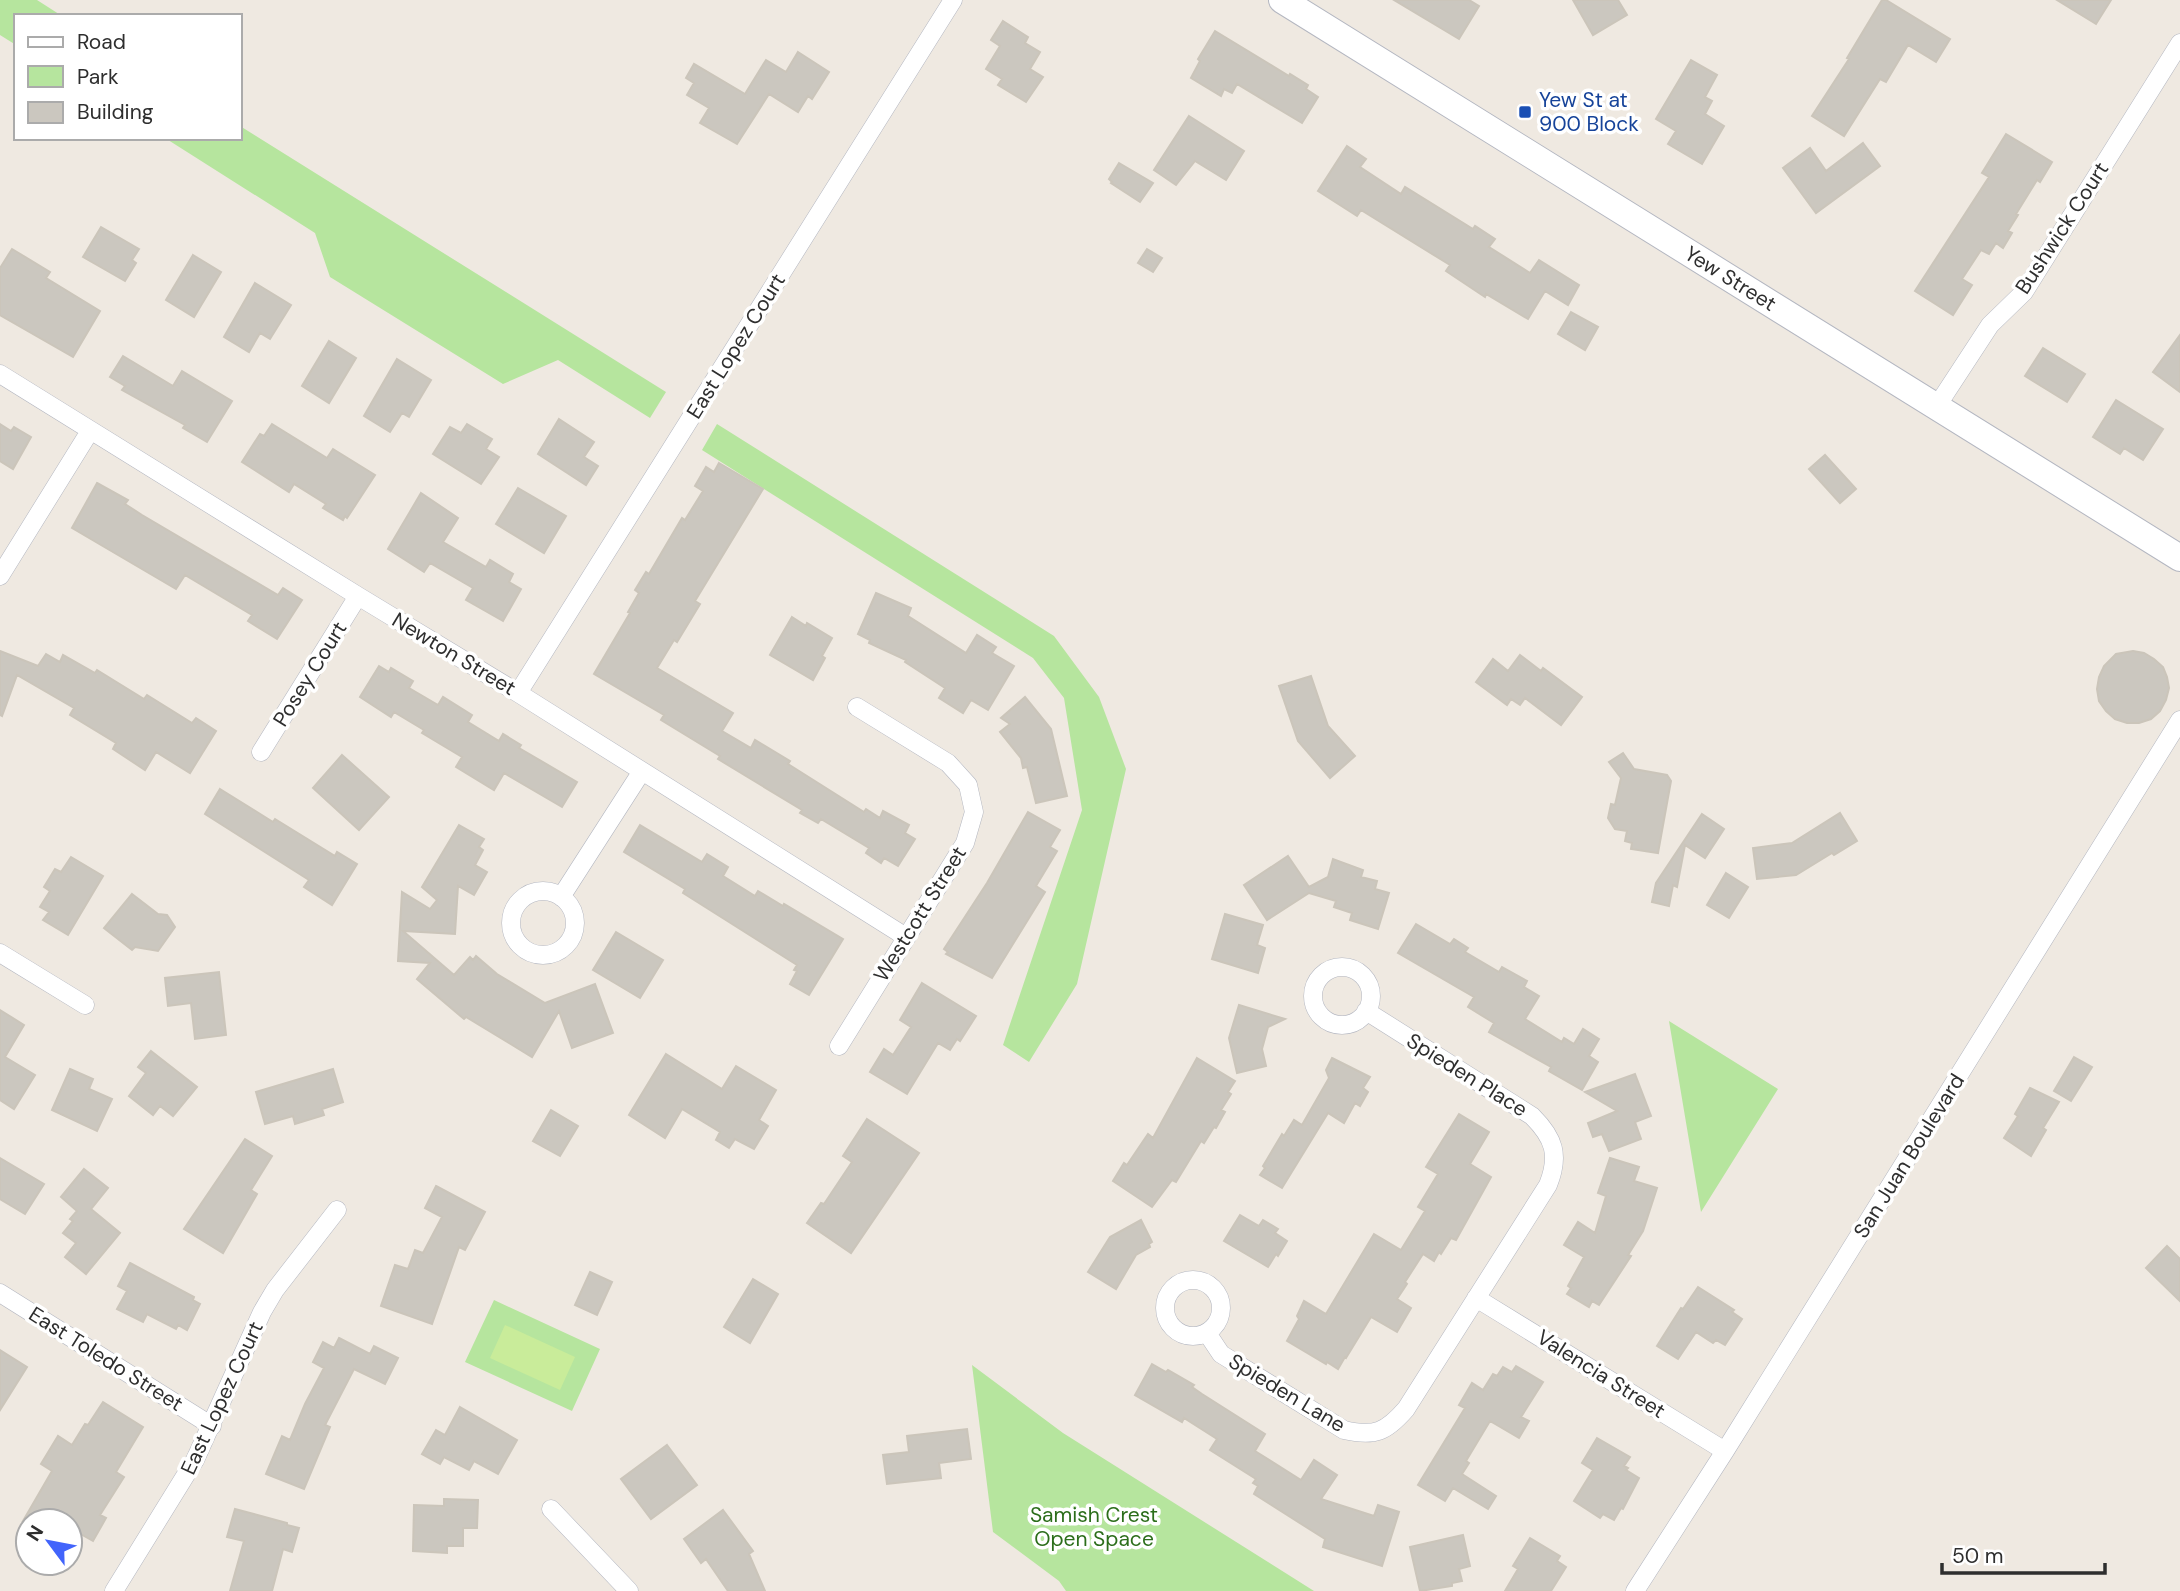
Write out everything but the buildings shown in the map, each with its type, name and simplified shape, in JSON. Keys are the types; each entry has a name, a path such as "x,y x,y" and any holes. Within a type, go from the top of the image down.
{"street":[{"name":"East Lopez Court","path":"518,692 953,0"},
{"name":"Yew Street","path":"1282,0 2180,558"},
{"name":"Bushwick Court","path":"1937,406 1990,325 2024,292 2180,43"},
{"name":"Newton Street","path":"0,374 518,692 906,937"},
{"path":"0,576 90,431"},
{"name":"Posey Court","path":"261,752 358,596"},
{"name":"Westcott Street","path":"839,1046 965,843 974,812 968,785 948,762 857,707"},
{"name":"San Juan Boulevard","path":"1635,1591 2180,720"},
{"path":"561,897 642,772"},
{"path":"0,953 85,1005"},
{"name":"Spieden Place","path":"1366,1011 1532,1116 1543,1126 1550,1140 1555,1168 1548,1185 1476,1298"},
{"name":"East Lopez Court","path":"114,1591 185,1480 262,1312 275,1290 337,1210"},
{"name":"East Toledo Street","path":"0,1293 212,1426"},
{"name":"Valencia Street","path":"1476,1298 1725,1451"},
{"name":"Spieden Lane","path":"1207,1333 1221,1354 1344,1430 1361,1434 1380,1432 1396,1421 1406,1409 1476,1298"},
{"path":"551,1509 629,1591"}],"green space":[{"path":"0,0 37,0 59,14 14,14 14,44 0,35"},
{"path":"242,127 666,392 650,418 558,360 503,384 330,277 315,233 168,140 242,140"},
{"path":"717,424 1054,636 1099,697 1126,769 1077,984 1029,1062 1003,1045 1082,810 1064,698 1033,658 702,450"},
{"path":"1669,1021 1778,1089 1701,1212"},
{"path":"494,1300 600,1349 572,1411 465,1362"},
{"path":"505,1325 575,1357 560,1390 490,1358"},
{"name":"Samish Crest Open Space","path":"972,1365 1063,1433 1314,1591 1066,1591 1059,1581 993,1532"}],"place":[{"name":"Yew St at 900 Block","path":"1525,112"}]}
